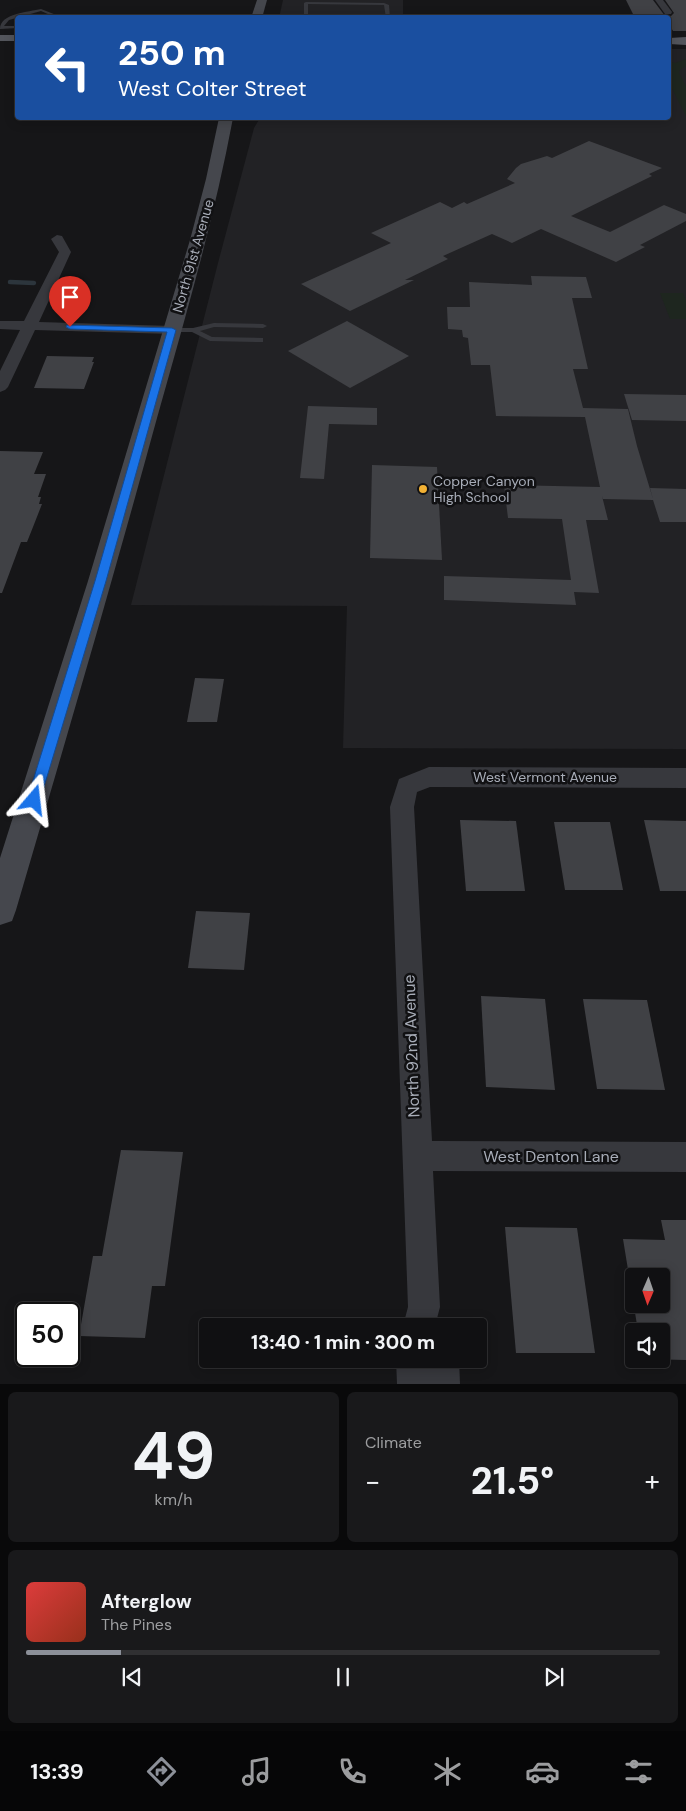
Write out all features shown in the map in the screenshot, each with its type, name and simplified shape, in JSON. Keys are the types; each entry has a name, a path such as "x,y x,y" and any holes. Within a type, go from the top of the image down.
{"main road":[{"path":"257,15 262,0"},
{"path":"0,31 15,37"},
{"path":"671,41 686,41"},
{"name":"North 91st Avenue","path":"0,910 100,581 182,330 226,120"}],"street":[{"path":"659,0 668,12"},
{"path":"0,387 65,252 57,239"},
{"path":"0,325 182,330"},
{"name":"West Vermont Avenue","path":"406,786 429,777 686,778"},
{"name":"North 92nd Avenue","path":"406,786 402,807 416,1156 425,1318"},
{"name":"West Denton Lane","path":"416,1156 686,1157"},
{"path":"413,1368 414,1384"},
{"path":"442,1368 443,1384"}],"lane":[{"path":"306,15 306,3 384,4 386,5 388,15"},
{"path":"22,15 41,10 54,15"},
{"path":"0,31 7,19 15,17"},
{"path":"0,31 15,28"},
{"path":"182,330 214,325 263,326"},
{"path":"182,330 210,339 260,340"}],"shaded area":[{"path":"283,0 403,0 403,15 280,15"},
{"name":"Copper Canyon High School","path":"671,49 686,49 686,749 343,748 347,606 131,605 254,128 259,120 671,120"},
{"path":"686,59 686,66 679,73 686,86 686,116 671,87 671,62 675,63"},
{"path":"660,293 683,293 686,300 686,319 670,319"}],"building":[{"path":"626,0 653,0 664,15 634,15"},
{"path":"665,0 686,0 686,31 673,31 671,28 671,16 674,13"},
{"path":"589,141 662,168 649,174 652,176 571,216 610,232 664,205 686,214 686,221 640,245 645,247 616,262 541,229 512,243 492,234 443,256 448,259 405,280 414,280 350,311 301,284 391,243 371,233 440,202 452,208 464,202 467,204 515,183 507,179 521,164 547,156 552,158"},
{"path":"531,276 586,277 592,298 572,298 588,369 573,369 583,408 628,409 653,499 650,488 686,489 686,522 660,522 653,500 603,499 602,496 608,520 586,520 599,593 574,592 576,605 444,600 444,576 571,580 562,519 508,518 504,485 600,487 585,417 496,416 490,365 471,365 468,338 463,337 462,330 448,329 447,307 470,307 469,282 532,285"},
{"path":"347,321 409,356 350,388 288,351"},
{"path":"47,356 94,357 84,389 34,388"},
{"path":"624,394 686,395 686,421 632,420"},
{"path":"308,406 377,408 377,425 329,424 324,479 300,478"},
{"path":"0,451 43,452 34,474 46,474 38,497 41,497 39,504 42,504 27,542 21,542 2,593 0,593"},
{"path":"372,465 437,467 442,560 370,558"},
{"path":"195,678 224,679 217,722 187,722"},
{"path":"460,820 516,821 525,891 466,891"},
{"path":"644,820 686,821 686,891 660,891"},
{"path":"554,822 610,822 623,890 565,890"},
{"path":"196,911 250,913 244,970 188,968"},
{"path":"481,996 545,999 555,1090 486,1087"},
{"path":"583,999 647,1000 665,1090 597,1089"},
{"path":"121,1150 183,1152 165,1286 152,1286 145,1338 80,1336 93,1256 102,1256"},
{"path":"661,1220 686,1220 686,1360 670,1360 670,1323 637,1323 635,1313 670,1313 670,1268 628,1268 623,1239 665,1240"},
{"path":"505,1227 577,1228 595,1353 516,1353"}],"waterway":[{"path":"10,282 34,283"}],"place":[{"name":"Copper Canyon High School","path":"423,489"}],"route":[{"path":"34,800 100,581 172,330 70,327"}]}
